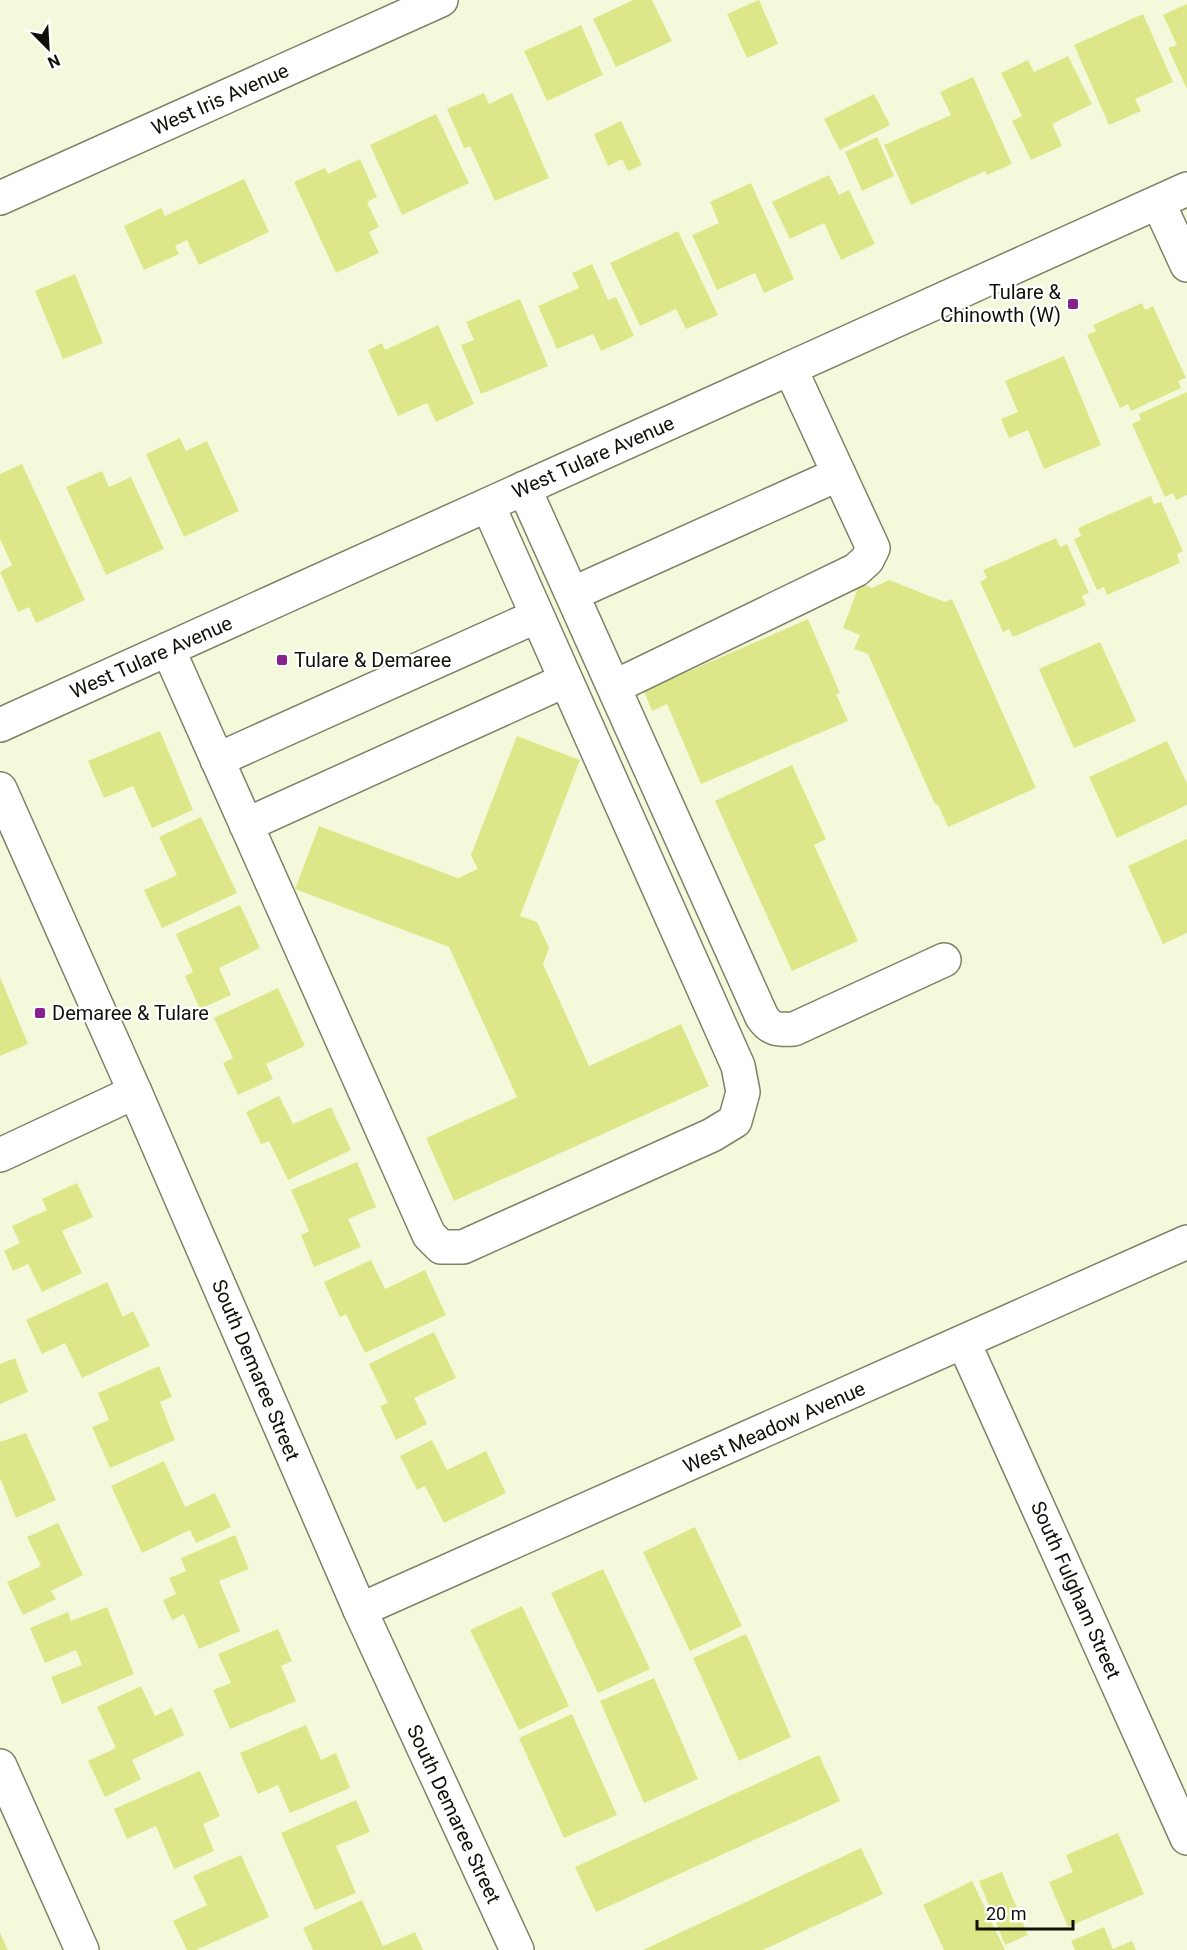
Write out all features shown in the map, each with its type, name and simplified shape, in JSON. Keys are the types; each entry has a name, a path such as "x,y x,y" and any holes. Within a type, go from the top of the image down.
{"street":[{"name":"West Iris Avenue","path":"0,198 441,0"},
{"path":"1173,196 1187,265"},
{"name":"West Tulare Avenue","path":"0,725 1173,196"},
{"path":"614,687 856,570 867,560 873,548 790,368"},
{"path":"572,594 839,474"},
{"path":"524,488 762,1017 769,1027 777,1030 794,1029 944,960"},
{"path":"168,649 429,1235 441,1247 463,1247 712,1135 735,1121 743,1092 738,1066 488,505"},
{"path":"217,760 537,616"},
{"path":"246,825 566,680"},
{"name":"South Demaree Street","path":"0,789 135,1092 360,1610 517,1950"},
{"path":"0,1155 135,1092"},
{"name":"West Meadow Avenue","path":"360,1610 1187,1242"},
{"name":"South Fulgham Street","path":"964,1343 1187,1838"},
{"path":"0,1766 82,1950"}],"building":[{"path":"633,0 652,0 672,41 616,67 593,19"},
{"path":"759,0 778,44 747,58 727,14"},
{"path":"1187,4 1187,89 1168,48 1177,45 1163,15"},
{"path":"1143,14 1173,82 1135,99 1141,111 1109,125 1074,45"},
{"path":"581,25 603,75 547,101 524,51"},
{"path":"1068,56 1092,104 1052,124 1062,146 1031,160 1012,121 1022,116 1001,73 1028,60 1034,72"},
{"path":"973,77 1012,164 987,175 985,171 911,205 884,145 951,115 940,92"},
{"path":"484,93 489,104 512,93 549,178 495,201 470,146 464,148 447,109"},
{"path":"874,94 890,125 840,150 824,119"},
{"path":"436,114 469,183 402,215 370,145"},
{"path":"621,121 642,165 628,171 622,159 608,166 594,134"},
{"path":"877,137 894,176 862,191 845,152"},
{"path":"360,159 377,197 367,202 379,227 369,232 379,253 336,273 294,182 325,168 328,174"},
{"path":"829,175 839,195 849,190 875,244 841,260 824,223 790,239 772,202"},
{"path":"244,179 269,232 199,265 187,240 175,246 179,254 144,270 124,226 161,208 165,216"},
{"path":"751,183 794,279 764,293 755,273 717,290 692,235 719,223 710,202"},
{"path":"678,231 718,315 686,329 676,309 640,326 610,263"},
{"path":"592,264 608,300 616,297 634,336 601,351 593,334 557,349 538,306 579,288 572,273"},
{"path":"75,274 103,343 63,359 35,291"},
{"path":"520,299 548,366 481,394 461,345 474,340 466,322"},
{"path":"1142,303 1145,310 1153,306 1186,378 1178,381 1181,388 1131,411 1128,404 1120,408 1087,335 1096,331 1093,325"},
{"path":"438,325 474,404 436,422 427,403 398,416 368,350 382,343 385,350"},
{"path":"1064,356 1101,445 1044,469 1028,430 1009,438 1001,419 1018,412 1005,381"},
{"path":"1187,392 1187,495 1176,500 1173,493 1165,497 1132,424 1141,420 1139,414"},
{"path":"180,438 186,451 207,441 239,511 184,537 146,454"},
{"path":"22,464 85,600 36,623 29,607 18,612 0,572 12,565 0,539 0,474"},
{"path":"102,471 109,487 131,477 164,549 106,575 66,487"},
{"path":"1151,496 1154,504 1161,502 1183,551 1177,554 1180,563 1107,595 1104,587 1097,590 1074,539 1081,536 1078,528"},
{"path":"1056,538 1060,547 1067,544 1089,593 1082,596 1086,605 1013,637 1009,629 1003,632 980,582 987,578 983,570"},
{"path":"889,580 945,602 952,599 1036,788 948,827 938,805 935,804 868,654 854,649 860,635 843,628 860,583 872,588"},
{"path":"808,619 840,693 836,694 848,721 701,784 667,704 652,711 644,691"},
{"path":"1100,642 1136,721 1074,748 1039,669"},
{"path":"160,731 193,810 152,828 133,786 104,798 88,761"},
{"path":"517,736 580,760 520,916 537,922 549,948 543,964 589,1066 681,1024 709,1086 454,1201 426,1138 517,1097 449,947 295,889 319,826 458,878 478,869 471,855"},
{"path":"1167,741 1187,783 1187,805 1117,838 1089,777"},
{"path":"792,765 826,839 814,845 858,941 792,971 715,801"},
{"path":"201,817 237,893 162,928 144,890 177,875 159,837"},
{"path":"1187,839 1187,933 1163,944 1128,866"},
{"path":"240,905 260,948 219,968 231,995 200,1009 185,976 193,972 176,934"},
{"path":"0,977 28,1044 0,1056"},
{"path":"278,988 305,1046 266,1064 273,1079 238,1095 223,1063 233,1058 214,1018"},
{"path":"279,1096 293,1124 331,1107 351,1150 288,1180 269,1141 261,1144 246,1112"},
{"path":"357,1162 376,1207 348,1219 361,1247 314,1267 301,1235 309,1231 291,1190"},
{"path":"77,1183 93,1217 62,1231 82,1273 42,1292 28,1264 13,1271 4,1251 20,1243 12,1226 47,1210 42,1199"},
{"path":"371,1260 385,1289 425,1270 446,1315 365,1353 346,1314 340,1317 324,1282"},
{"path":"107,1282 123,1317 133,1311 150,1346 82,1378 65,1343 42,1354 26,1320"},
{"path":"434,1332 456,1378 414,1398 427,1424 396,1440 380,1406 388,1403 369,1364"},
{"path":"15,1358 28,1392 0,1404 0,1364"},
{"path":"159,1366 172,1397 160,1402 175,1440 110,1468 92,1427 109,1420 98,1393"},
{"path":"26,1433 56,1500 16,1518 0,1478 0,1442"},
{"path":"432,1440 447,1470 486,1451 506,1493 444,1523 425,1486 417,1490 400,1456"},
{"path":"164,1461 185,1507 215,1493 231,1527 196,1543 190,1530 142,1553 111,1486"},
{"path":"58,1523 83,1575 51,1591 56,1599 23,1615 7,1582 41,1566 27,1537"},
{"path":"695,1527 742,1626 690,1651 643,1552"},
{"path":"235,1535 249,1569 219,1581 240,1631 199,1649 184,1614 172,1620 163,1600 176,1594 169,1578 186,1571 181,1558"},
{"path":"603,1569 650,1669 598,1693 551,1593"},
{"path":"522,1606 569,1706 519,1730 470,1630"},
{"path":"107,1607 134,1674 62,1704 51,1677 82,1665 76,1650 45,1663 30,1628 68,1612 71,1621"},
{"path":"278,1629 292,1661 281,1666 296,1701 230,1729 213,1690 231,1683 218,1654"},
{"path":"746,1634 791,1737 739,1761 693,1658"},
{"path":"654,1678 698,1779 644,1803 600,1701"},
{"path":"141,1686 155,1716 172,1708 184,1735 132,1760 141,1779 105,1797 88,1761 116,1748 97,1707"},
{"path":"572,1714 617,1815 564,1838 519,1738"},
{"path":"306,1725 321,1760 336,1753 350,1788 290,1813 278,1785 258,1794 240,1753"},
{"path":"819,1755 840,1801 596,1912 575,1867"},
{"path":"200,1771 220,1816 203,1824 214,1851 174,1869 156,1826 127,1839 114,1809"},
{"path":"356,1800 370,1832 336,1846 356,1893 315,1910 281,1833"},
{"path":"1118,1833 1144,1894 1068,1927 1049,1882 1073,1872 1066,1855"},
{"path":"861,1848 883,1894 763,1950 643,1950"},
{"path":"241,1855 269,1917 196,1950 187,1950 173,1921 207,1905 193,1876"},
{"path":"1002,1872 1028,1935 1005,1945 979,1881"},
{"path":"972,1881 1005,1950 944,1950 923,1905"},
{"path":"362,1900 383,1946 415,1932 423,1950 313,1950 303,1928"},
{"path":"1104,1927 1113,1949 1132,1941 1136,1950 1075,1950 1071,1941"},
{"path":"0,1933 8,1950 0,1950"}],"place":[{"name":"Tulare & Chinowth (W)","path":"1073,304"},
{"name":"Tulare & Demaree","path":"282,660"},
{"name":"Demaree & Tulare","path":"40,1013"}]}
